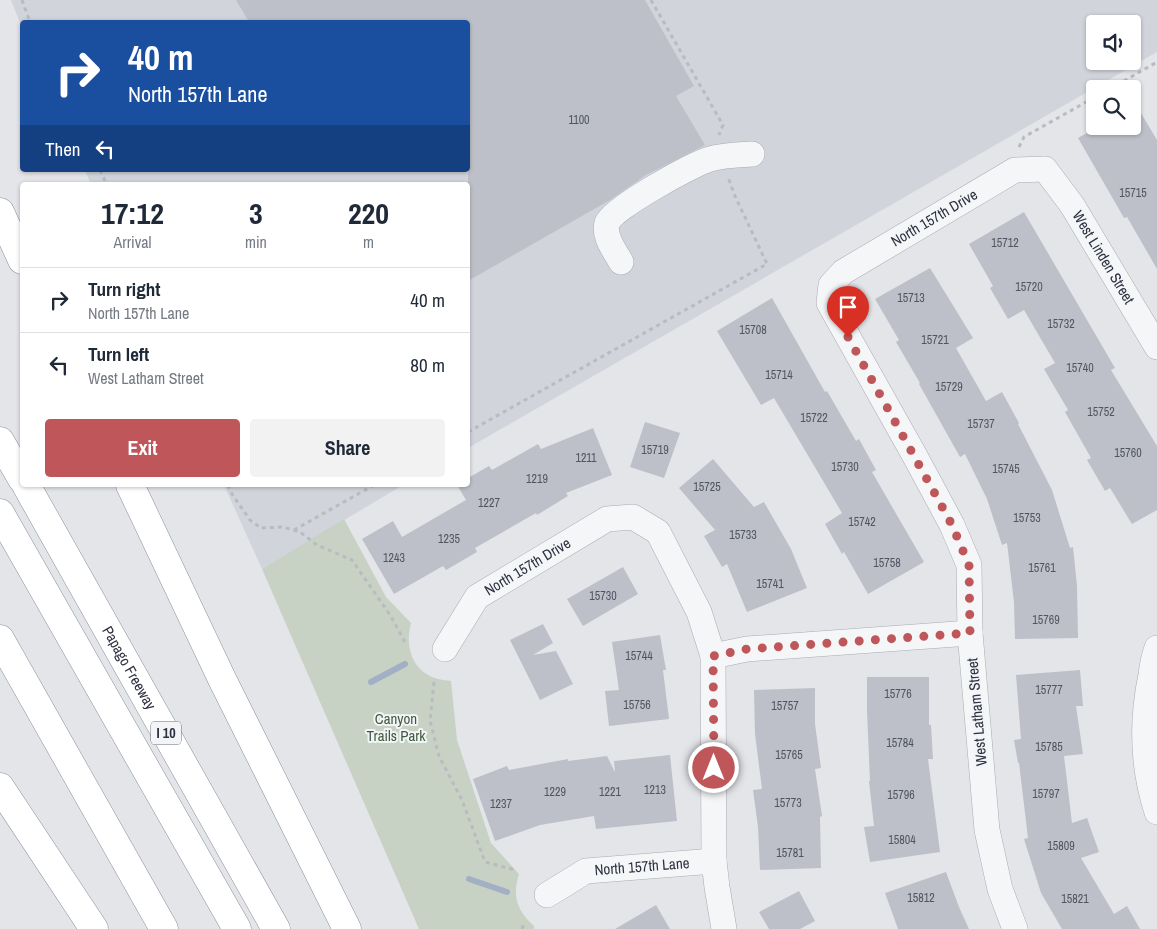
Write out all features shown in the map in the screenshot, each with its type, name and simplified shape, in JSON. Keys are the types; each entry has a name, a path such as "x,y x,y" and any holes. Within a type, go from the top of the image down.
{"highway":[{"path":"0,212 20,256"},
{"path":"0,441 20,476"},
{"name":"Papago Freeway","path":"27,487 276,929"},
{"path":"131,487 222,679 347,929"},
{"path":"0,513 237,929"},
{"path":"0,639 164,929"},
{"path":"0,787 94,929"}],"street":[{"path":"621,262 607,236 607,223 614,213 663,182 707,160 724,156 752,154"},
{"name":"North 157th Drive","path":"832,285 843,272 1015,170 1045,169"},
{"name":"West Linden Street","path":"1045,169 1072,204 1157,347"},
{"name":"West Latham Street","path":"832,285 829,303 952,525 969,565 970,633 987,830 1000,889 1015,929"},
{"name":"North 157th Drive","path":"445,649 477,597 607,519 633,516 658,532 699,612 713,656"},
{"path":"724,929 716,887 714,861 713,656 747,649 970,633"},
{"path":"1157,648 1147,692 1143,735 1149,788 1157,812"},
{"name":"North 157th Lane","path":"547,895 586,871 714,861"}],"path":[{"path":"22,0 29,20"},
{"path":"470,431 767,264 729,180 718,136 723,125 651,0"},
{"path":"660,26 665,23"},
{"path":"1126,80 1157,62"},
{"path":"1016,151 1024,137 1086,102"},
{"path":"229,487 250,520 261,528 283,528 300,532 317,545 352,560 390,615 405,642"},
{"path":"293,530 370,487"},
{"path":"434,682 430,721 439,756 462,800 485,862 516,870"},
{"path":"522,929 524,924"}],"shaded area":[{"path":"11,0 1157,0 1157,52 1141,61 1141,15 1086,15 1086,70 1126,70 1108,80 1086,80 1086,93 470,447 470,182 90,182 86,172 470,172 470,20 20,20 20,23"},
{"path":"225,487 400,487 262,569"}],"green space":[{"name":"Canyon Trails Park","path":"344,519 386,597 411,623 409,640 415,663 420,669 437,679 451,681 457,740 491,843 519,874 516,896 520,909 534,926 534,929 419,929 262,569"}],"building":[{"path":"236,0 645,0 694,86 676,96 705,145 646,175 610,200 470,280 470,182 468,182 468,172 470,172 470,20 248,20"},
{"path":"1141,113 1157,140 1157,269 1127,217 1124,218 1078,138 1086,133 1086,135 1141,135"},
{"path":"1024,212 1115,368 1111,370 1157,446 1157,510 1132,524 1110,488 1105,491 1087,460 1091,458 1065,412 1068,410 1044,369 1055,363 1024,310 1008,319 990,288 993,286 969,244"},
{"path":"930,268 973,338 956,348 986,401 1002,392 1052,490 1070,548 1073,547 1077,586 1078,638 1015,639 1014,602 1007,543 1002,545 987,499 965,454 960,457 896,342 899,340 875,299"},
{"path":"772,298 825,392 827,391 856,441 859,439 876,470 872,472 924,562 868,594 844,552 842,554 825,524 842,513 774,398 761,405 717,331"},
{"path":"645,422 680,433 664,478 630,467"},
{"path":"593,428 612,475 566,493 568,496 537,515 536,513 475,548 477,552 446,570 443,566 394,594 362,539 393,521 402,537 466,500 458,487 470,487 470,477 489,466 492,470 538,444 541,449"},
{"path":"713,459 754,507 764,502 791,549 807,588 747,612 727,564 722,567 704,536 715,530 679,488"},
{"path":"623,567 638,594 583,626 567,599"},
{"path":"543,624 553,643 533,655 556,651 573,684 540,700 510,640"},
{"path":"660,635 666,670 663,670 669,719 609,726 605,691 619,690 612,642"},
{"path":"1080,670 1083,706 1076,706 1083,754 1064,756 1072,823 1087,818 1099,852 1081,858 1114,914 1127,906 1140,929 1062,929 1041,893 1024,839 1028,838 1019,763 1014,740 1021,739 1016,675"},
{"path":"867,677 929,677 929,725 931,725 933,759 928,759 940,852 870,862 864,827 874,826 869,781"},
{"path":"815,688 815,724 821,768 815,769 822,816 820,817 821,868 760,870 758,827 753,790 762,789 755,734 754,690"},
{"path":"670,755 677,821 596,829 594,816 540,825 495,841 473,779 507,766 509,770 568,759 568,761 607,756 615,772 614,761"},
{"path":"946,872 969,929 898,929 885,893"},
{"path":"799,891 815,921 800,929 769,929 759,912"},
{"path":"656,905 670,929 615,929"}],"waterway":[{"path":"371,682 405,664"},
{"path":"469,879 507,892"}],"route":[{"path":"714,768 713,656 747,649 970,633 969,565 952,525 848,337"}]}
